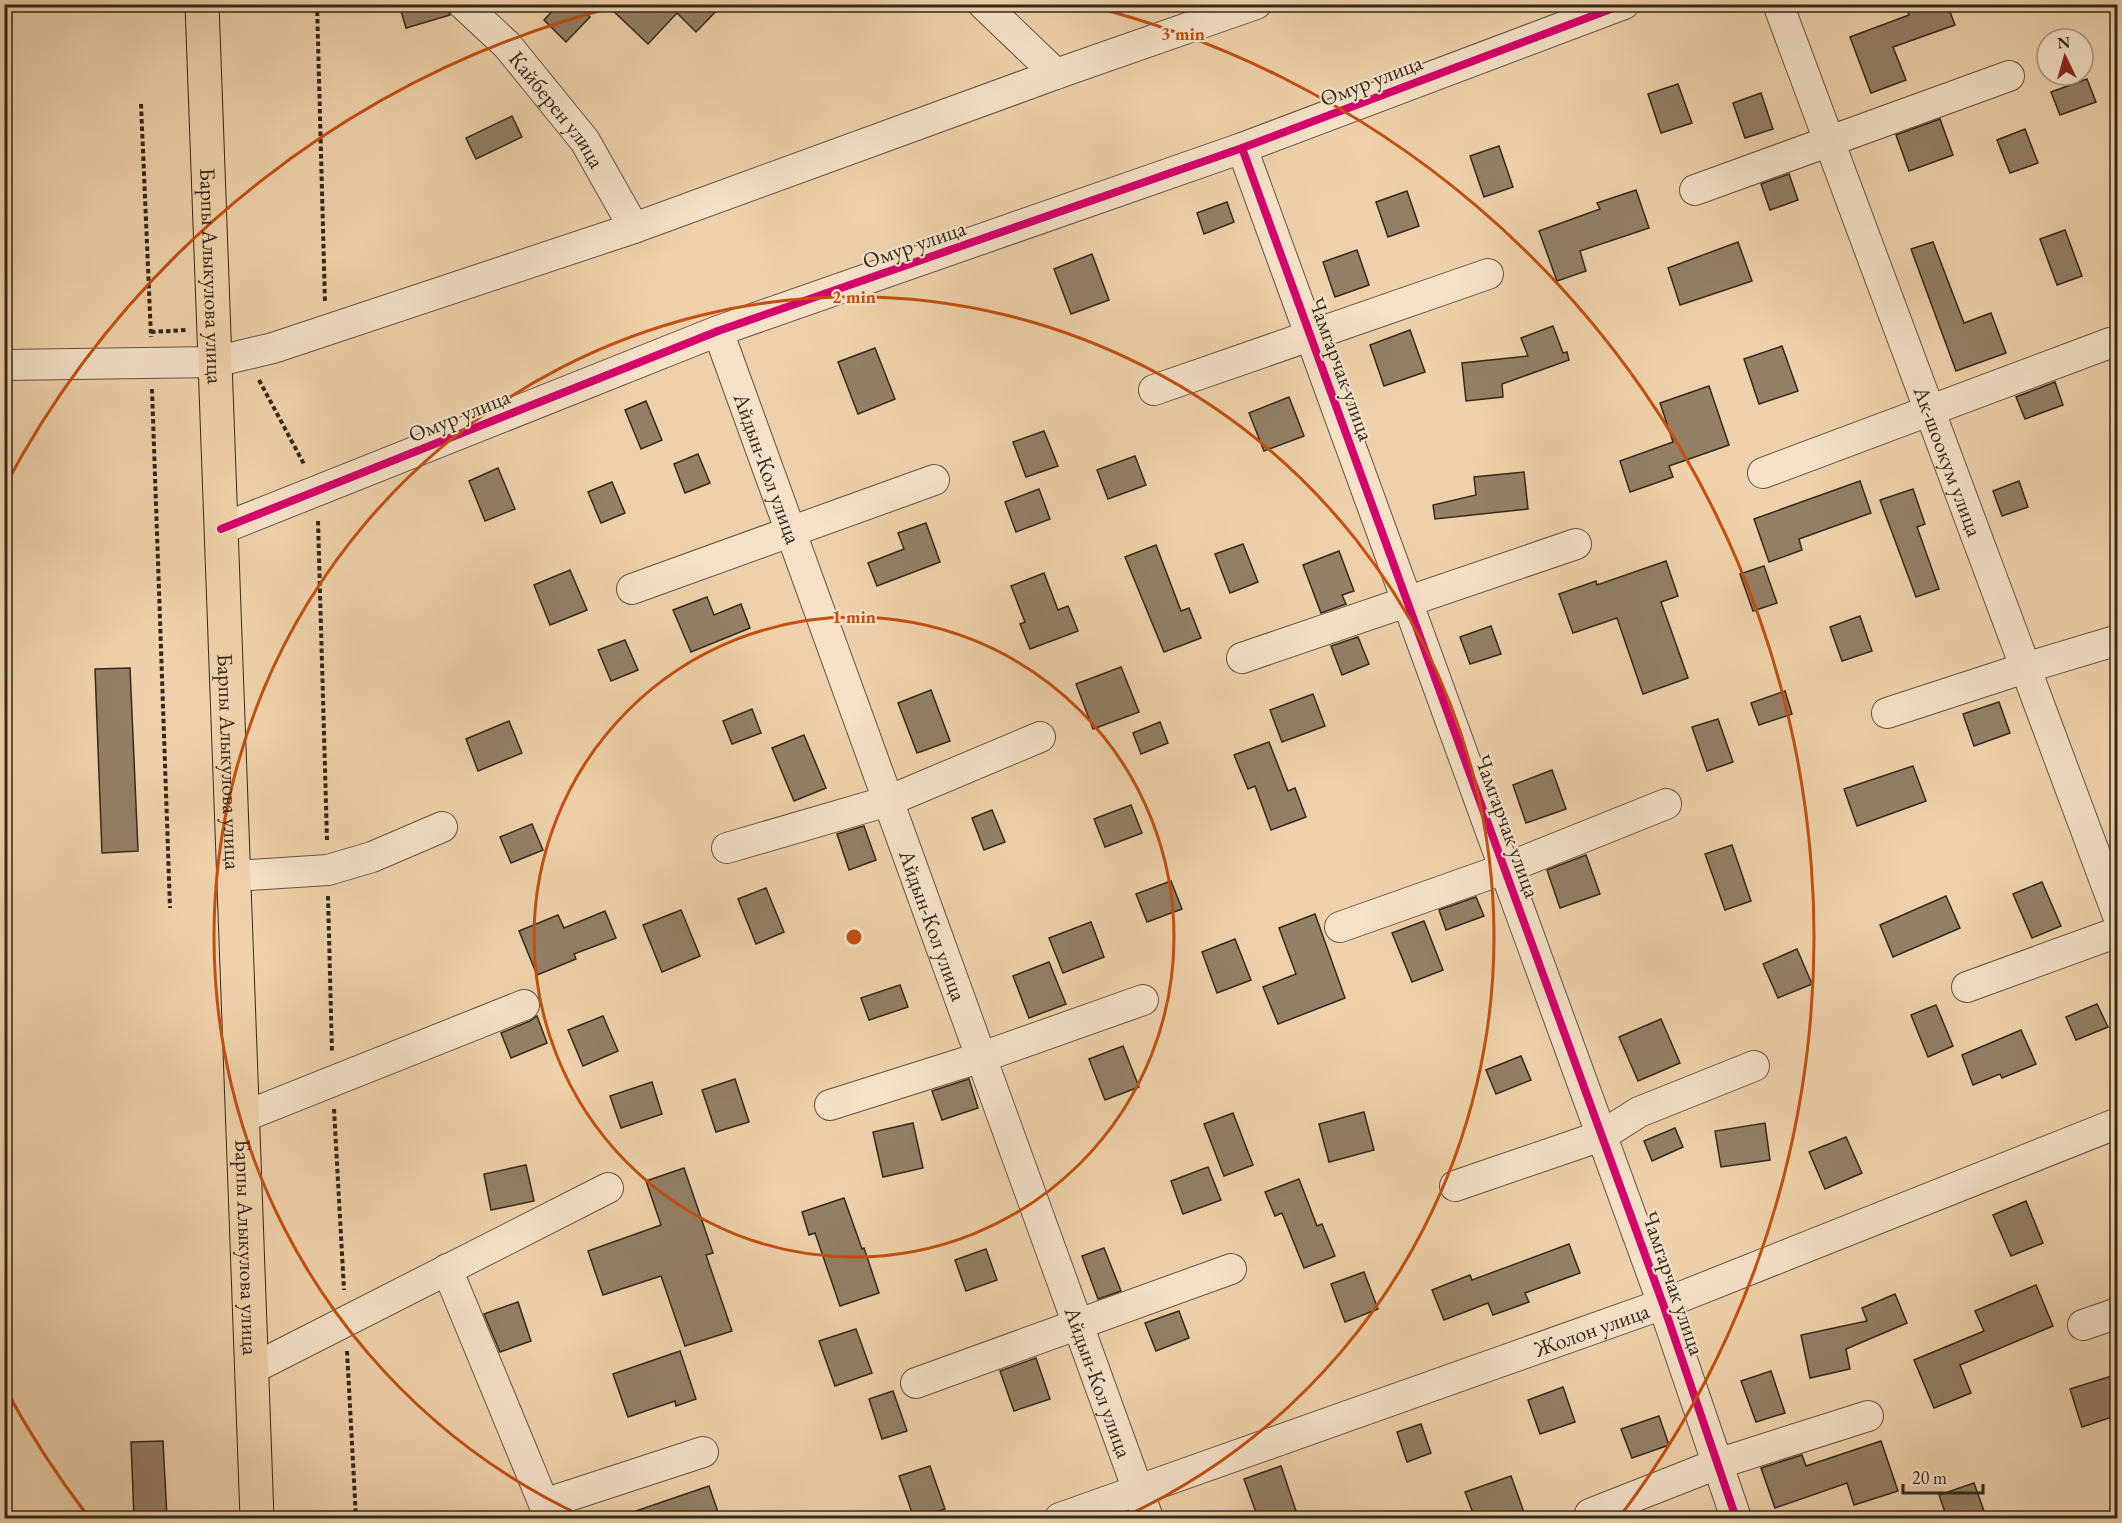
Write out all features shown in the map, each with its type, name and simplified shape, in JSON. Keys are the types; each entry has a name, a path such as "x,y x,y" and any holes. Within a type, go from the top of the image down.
{"main road":[{"name":"Барпы Алыкулова улица","path":"202,4 257,1518"}],"street":[{"name":"Кайберен улица","path":"463,4 507,45 585,141 634,228"},
{"path":"983,4 1056,74"},
{"path":"4,365 214,362 258,351 634,228 1056,74 1256,4"},
{"name":"Омур улица","path":"222,529 718,332 1242,148 1624,4"},
{"name":"Ак-шоокум улица","path":"1778,4 2118,916"},
{"path":"1695,190 2009,76"},
{"name":"Чамгарчак улица","path":"1242,148 1663,1304 1736,1518"},
{"path":"1154,390 1488,274"},
{"name":"Айдын-Кол улица","path":"718,332 1148,1518"},
{"path":"1764,473 2110,343"},
{"path":"632,589 934,480"},
{"path":"1242,658 1576,544"},
{"path":"1887,714 2118,640"},
{"path":"727,848 888,801 1040,737"},
{"path":"1340,927 1504,869 1666,804"},
{"path":"234,876 328,870 372,857 442,827"},
{"path":"1966,987 2118,932"},
{"path":"830,1105 982,1058 1143,1000"},
{"path":"243,1117 524,1005"},
{"path":"1455,1186 1601,1136 1639,1112 1754,1066"},
{"name":"Жолон улица","path":"1060,1518 1663,1304 2118,1123"},
{"path":"252,1369 608,1188"},
{"path":"447,1269 546,1511 703,1452"},
{"path":"916,1383 1231,1269"},
{"path":"2083,1325 2118,1313"},
{"path":"1590,1514 1717,1464 1868,1416"}],"path":[{"path":"317,4 325,304"},
{"path":"141,104 170,908"},
{"path":"258,351 258,377 318,491 333,1082 356,1518"}],"building":[{"path":"399,4 446,4 450,15 406,28"},
{"path":"559,4 577,4 590,17 566,42 544,20"},
{"path":"606,4 723,4 696,32 677,13 648,44"},
{"path":"1905,4 1947,4 1955,25 1893,47 1906,80 1871,93 1850,37 1909,15"},
{"path":"1678,84 1692,123 1661,133 1648,94"},
{"path":"2065,87 2090,87 2096,102 2060,115 2051,92"},
{"path":"1761,93 1773,129 1745,138 1733,103"},
{"path":"512,116 522,137 476,159 466,138"},
{"path":"1940,119 1953,155 1909,171 1896,135"},
{"path":"2025,129 2038,163 2010,173 1997,140"},
{"path":"1499,146 1513,187 1484,197 1470,156"},
{"path":"1789,174 1798,200 1770,210 1761,184"},
{"path":"1636,190 1649,228 1580,251 1586,271 1557,281 1539,231 1600,209 1597,203"},
{"path":"1407,191 1419,226 1388,237 1376,202"},
{"path":"1227,202 1234,222 1204,234 1197,213"},
{"path":"2065,230 2082,276 2057,285 2040,239"},
{"path":"1738,242 1752,281 1680,305 1668,268"},
{"path":"1933,242 1964,323 1991,313 2006,353 1956,371 1911,249"},
{"path":"1357,250 1369,285 1335,297 1323,262"},
{"path":"1092,254 1109,300 1071,314 1054,269"},
{"path":"1553,326 1563,353 1567,352 1569,360 1502,384 1503,397 1466,401 1462,363 1528,356 1521,338"},
{"path":"1410,330 1425,372 1384,386 1370,345"},
{"path":"1782,346 1798,391 1759,404 1744,359"},
{"path":"875,348 895,399 858,414 838,362"},
{"path":"2055,382 2063,405 2025,419 2016,397"},
{"path":"1709,386 1729,445 1669,466 1673,477 1630,492 1620,461 1673,442 1660,403"},
{"path":"1289,397 1304,436 1264,451 1249,413"},
{"path":"646,401 662,440 641,449 625,410"},
{"path":"1044,431 1058,466 1026,477 1013,442"},
{"path":"698,454 710,483 685,493 674,464"},
{"path":"1135,456 1146,485 1108,499 1097,470"},
{"path":"498,468 515,509 485,521 469,481"},
{"path":"1524,472 1528,509 1435,519 1433,505 1476,495 1474,477"},
{"path":"1860,481 1871,513 1799,539 1802,550 1769,562 1754,519"},
{"path":"2019,481 2028,507 2002,516 1993,491"},
{"path":"612,482 625,513 601,523 588,492"},
{"path":"1039,489 1050,519 1016,532 1005,502"},
{"path":"1913,489 1925,524 1917,527 1939,589 1916,597 1880,500"},
{"path":"926,523 940,562 877,586 868,563 904,549 898,533"},
{"path":"1243,544 1258,582 1230,593 1215,554"},
{"path":"1156,545 1181,611 1189,608 1201,638 1164,652 1125,557"},
{"path":"1339,551 1354,591 1342,595 1346,604 1321,613 1303,565"},
{"path":"1666,561 1678,596 1661,602 1688,678 1643,694 1617,618 1573,633 1559,594 1596,581 1597,585"},
{"path":"1764,566 1777,603 1753,611 1740,574"},
{"path":"570,570 587,610 550,625 534,585"},
{"path":"1044,573 1058,610 1068,606 1078,631 1030,649 1020,624 1025,622 1011,586"},
{"path":"707,597 714,615 741,604 750,628 691,652 673,610"},
{"path":"1860,616 1872,651 1842,661 1830,627"},
{"path":"1491,626 1501,654 1470,664 1460,637"},
{"path":"1358,637 1369,664 1342,675 1331,646"},
{"path":"625,640 638,670 611,681 598,650"},
{"path":"1121,667 1139,712 1093,729 1076,684"},
{"path":"130,668 138,851 102,853 95,669"},
{"path":"931,690 950,741 917,753 898,703"},
{"path":"1785,691 1792,714 1759,725 1751,703"},
{"path":"1313,694 1325,726 1282,742 1270,710"},
{"path":"1999,702 2010,733 1974,746 1963,714"},
{"path":"752,709 761,733 732,744 723,721"},
{"path":"1718,719 1733,762 1707,771 1692,727"},
{"path":"509,721 522,753 478,771 466,739"},
{"path":"1160,722 1168,743 1141,754 1133,733"},
{"path":"804,735 826,788 794,801 772,748"},
{"path":"1269,742 1288,791 1295,788 1306,817 1271,830 1255,786 1248,789 1234,755"},
{"path":"1913,766 1926,801 1857,826 1844,789"},
{"path":"1552,770 1566,809 1526,823 1513,785"},
{"path":"1131,805 1142,833 1105,847 1094,819"},
{"path":"992,810 1005,842 984,850 972,818"},
{"path":"532,824 543,850 511,863 500,837"},
{"path":"864,826 876,860 849,870 837,834"},
{"path":"1732,845 1751,901 1725,910 1705,854"},
{"path":"1586,855 1600,894 1560,908 1547,870"},
{"path":"1171,881 1182,909 1147,922 1136,894"},
{"path":"2042,882 2061,926 2032,938 2013,894"},
{"path":"766,888 784,932 756,944 738,899"},
{"path":"1946,896 1960,928 1893,957 1880,925"},
{"path":"1476,897 1484,916 1446,930 1439,910"},
{"path":"681,910 700,956 662,972 643,925"},
{"path":"605,911 616,938 574,954 576,959 537,975 519,931 558,915 564,928"},
{"path":"1315,914 1345,998 1278,1024 1263,987 1296,974 1279,928"},
{"path":"1424,921 1443,970 1412,982 1392,933"},
{"path":"1091,922 1104,957 1063,973 1049,938"},
{"path":"1235,939 1251,980 1217,993 1202,952"},
{"path":"1797,949 1812,984 1778,998 1763,964"},
{"path":"1049,962 1066,1004 1029,1018 1013,976"},
{"path":"900,985 908,1007 869,1020 861,998"},
{"path":"2097,1004 2108,1027 2076,1040 2066,1017"},
{"path":"1936,1005 1953,1046 1928,1057 1911,1015"},
{"path":"537,1016 547,1043 511,1058 501,1033"},
{"path":"603,1016 618,1051 583,1066 568,1030"},
{"path":"1661,1019 1680,1063 1638,1081 1619,1037"},
{"path":"2021,1030 2036,1064 2002,1078 2000,1074 1973,1085 1962,1055"},
{"path":"1123,1046 1139,1087 1105,1100 1089,1059"},
{"path":"1521,1056 1531,1080 1496,1094 1486,1070"},
{"path":"735,1079 749,1122 716,1132 702,1090"},
{"path":"969,1079 978,1108 942,1120 932,1091"},
{"path":"652,1082 662,1114 621,1128 610,1096"},
{"path":"1364,1112 1374,1150 1329,1162 1319,1124"},
{"path":"1233,1113 1253,1165 1224,1176 1204,1124"},
{"path":"913,1123 923,1168 883,1177 873,1132"},
{"path":"1765,1123 1770,1160 1721,1167 1715,1131"},
{"path":"1675,1128 1683,1147 1652,1161 1644,1141"},
{"path":"1846,1137 1862,1173 1825,1189 1809,1152"},
{"path":"526,1165 534,1201 491,1210 484,1174"},
{"path":"1208,1167 1221,1200 1183,1214 1171,1181"},
{"path":"684,1168 713,1253 706,1255 732,1331 685,1346 661,1276 603,1295 588,1251 661,1225 646,1181"},
{"path":"1299,1179 1317,1226 1322,1224 1335,1256 1304,1268 1282,1213 1275,1216 1265,1192"},
{"path":"844,1198 879,1293 840,1306 815,1233 809,1235 802,1212"},
{"path":"2026,1201 2043,1243 2011,1256 1993,1215"},
{"path":"1569,1244 1580,1273 1525,1293 1529,1302 1493,1315 1488,1303 1444,1320 1432,1290 1470,1275 1472,1280"},
{"path":"1104,1248 1121,1291 1098,1299 1082,1256"},
{"path":"986,1249 997,1280 966,1291 955,1260"},
{"path":"1364,1272 1378,1309 1345,1322 1331,1284"},
{"path":"2036,1285 2053,1326 1960,1365 1971,1393 1934,1408 1914,1360 1984,1331 1975,1311"},
{"path":"1895,1294 1907,1323 1846,1349 1850,1369 1810,1378 1801,1335 1867,1321 1862,1308"},
{"path":"518,1302 531,1341 500,1352 484,1314"},
{"path":"1179,1311 1189,1338 1156,1351 1145,1323"},
{"path":"856,1329 872,1373 835,1386 819,1341"},
{"path":"680,1351 696,1399 676,1406 675,1401 628,1417 613,1374"},
{"path":"1036,1358 1050,1399 1014,1411 1000,1371"},
{"path":"1771,1371 1785,1413 1756,1422 1741,1381"},
{"path":"2118,1374 2118,1415 2082,1427 2070,1389"},
{"path":"1563,1387 1575,1422 1540,1434 1528,1400"},
{"path":"893,1391 907,1431 882,1439 869,1399"},
{"path":"1659,1416 1669,1445 1632,1458 1621,1429"},
{"path":"1421,1424 1431,1453 1407,1462 1397,1432"},
{"path":"163,1441 167,1518 134,1518 131,1442"},
{"path":"1881,1441 1898,1491 1854,1505 1847,1483 1775,1508 1761,1468 1802,1455 1806,1466"},
{"path":"930,1466 945,1509 914,1518 899,1476"},
{"path":"1281,1466 1297,1514 1285,1518 1258,1518 1244,1479"},
{"path":"1511,1476 1526,1518 1475,1518 1465,1492"},
{"path":"1974,1483 1984,1511 1961,1518 1947,1518 1939,1495"},
{"path":"709,1486 720,1518 624,1518 624,1515"}],"railway":[{"path":"4,1471 6,1518"}],"cycle path":[{"path":"221,529 718,331 1242,148 1624,4"},
{"path":"1242,148 1663,1304 1736,1518"}]}
